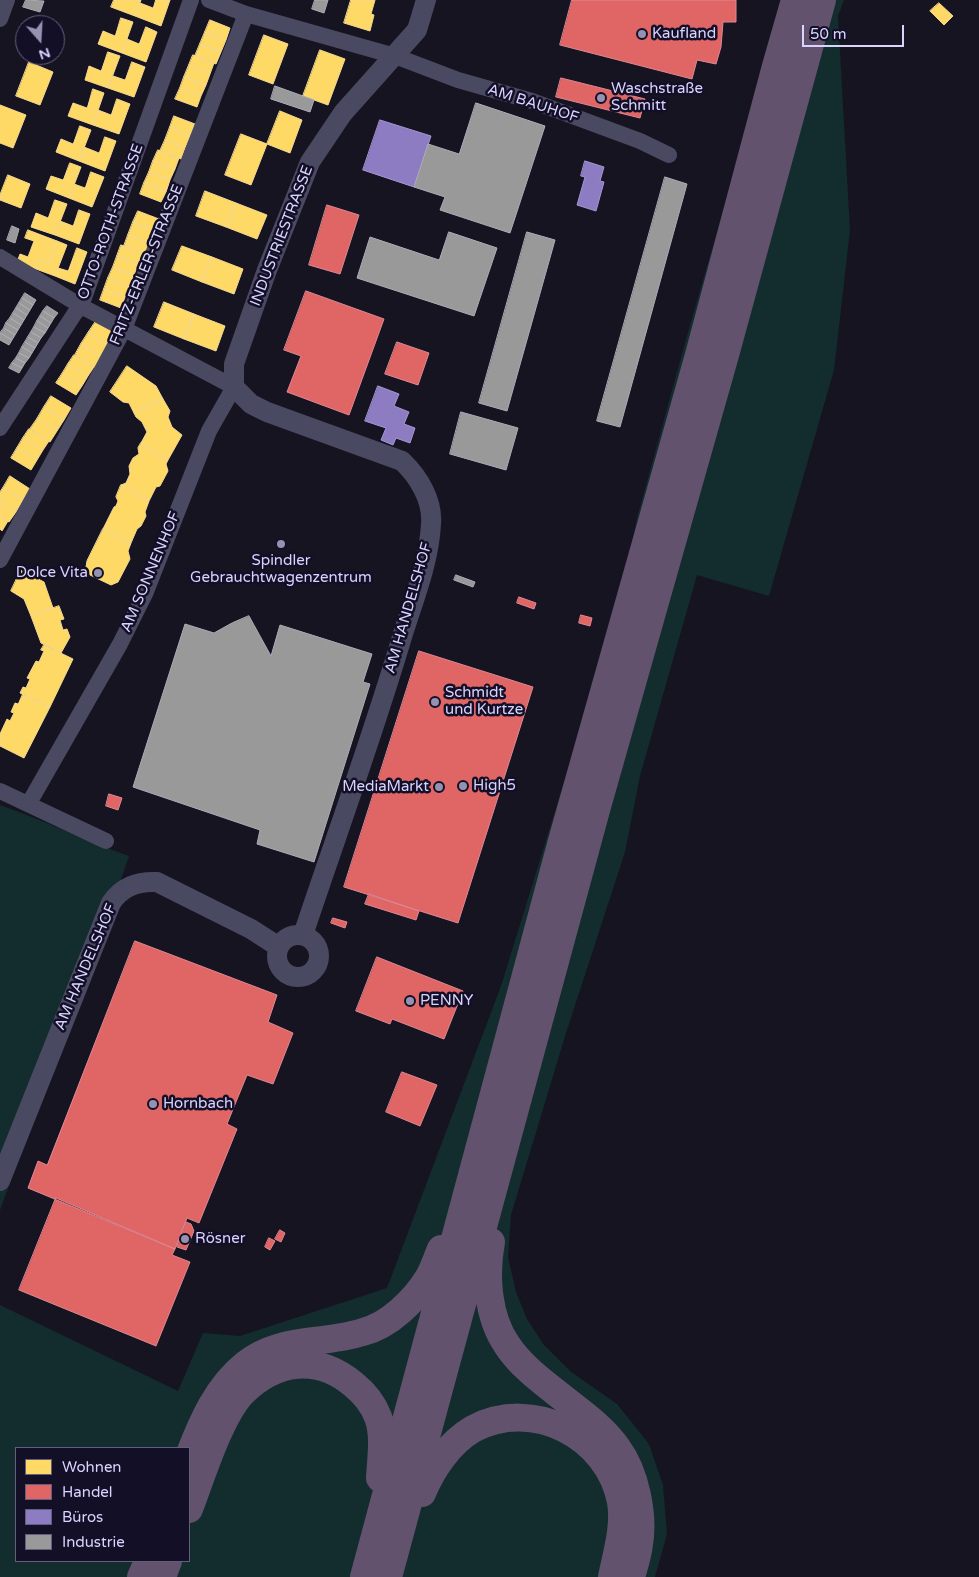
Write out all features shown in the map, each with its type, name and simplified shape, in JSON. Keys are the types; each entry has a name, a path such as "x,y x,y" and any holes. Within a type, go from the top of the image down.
{"highway":[{"path":"364,1577 562,841 700,356 795,0"},
{"path":"391,1567 596,810 722,364 822,0"},
{"path":"497,1172 493,1232 488,1262 491,1310 506,1344 531,1372 591,1420 619,1449 634,1482 641,1516 639,1544 631,1577"},
{"path":"190,1454 214,1402 224,1386 247,1363 261,1354 276,1348 365,1332 383,1323 401,1310 430,1276 444,1241 467,1199"},
{"path":"190,1506 219,1432 231,1408 242,1393 258,1378 278,1368 299,1364 321,1366 341,1374 359,1389 370,1403 378,1418 382,1444 377,1532"},
{"path":"391,1567 429,1477 446,1453 464,1436 481,1426 496,1421 520,1418 542,1420 566,1428 584,1439 600,1456 615,1483 621,1502 622,1527 612,1577"},
{"path":"141,1577 148,1562"},
{"path":"162,1577 168,1562"}],"street":[{"path":"0,19 7,0"},
{"name":"OTTO-ROTH-STRASSE","path":"0,428 5,409 81,306 191,0"},
{"name":"AM BAUHOF","path":"209,0 246,14 395,56 458,80 532,101 640,141 669,155"},
{"name":"INDUSTRIESTRASSE","path":"234,387 234,364 267,270 310,162 343,113 417,30 426,0"},
{"name":"FRITZ-ERLER-STRASSE","path":"0,560 124,329 246,14"},
{"path":"0,258 81,306 234,387"},
{"name":"AM SONNENHOF","path":"29,803 120,644 141,602 209,431 234,387"},
{"name":"AM HANDELSHOF","path":"234,387 250,404 268,412 402,461 413,471 419,481 428,503 432,523 427,556 389,682 304,935"},
{"path":"0,791 29,803 106,842"},
{"name":"AM HANDELSHOF","path":"0,1181 111,903 117,894 136,884 157,882 251,929 279,947"},
{"path":"294,935 304,935 312,940 318,948 319,959 315,968 307,975 298,977 288,974 281,967 278,957 279,947 285,939 294,935"}],"green space":[{"path":"784,0 844,0 838,16 850,230 834,370 769,596 697,575 640,776 625,852 566,1033 511,1215 508,1257 516,1292 527,1319 544,1345 570,1371 617,1404 649,1444 663,1485 667,1534 655,1577 0,1577 0,1305 178,1391 203,1333 240,1336 387,1288 501,986 623,591 637,518 688,332"},
{"path":"0,805 129,856 0,1210"}],"building: Wohnen":[{"path":"114,0 141,0 135,16 111,7"},
{"path":"156,0 170,0 161,26 135,16 140,3 153,8"},
{"path":"351,0 375,0 371,14 374,15 370,31 344,23"},
{"path":"939,3 953,16 944,25 930,11"},
{"path":"121,18 133,22 122,53 98,44 103,31 115,36"},
{"path":"210,20 230,28 226,40 205,32"},
{"path":"146,27 157,32 146,62 122,53 127,39 139,44"},
{"path":"205,32 226,40 221,52 200,44"},
{"path":"264,35 288,44 273,84 249,75"},
{"path":"200,44 221,52 216,64 195,56"},
{"path":"320,50 345,59 328,105 303,96"},
{"path":"108,52 120,56 108,88 85,80 89,66 101,71"},
{"path":"193,55 214,63 210,74 189,65"},
{"path":"132,62 145,67 134,97 108,88 113,76 125,80"},
{"path":"28,65 36,65 53,72 40,105 16,96"},
{"path":"189,65 210,74 206,85 184,77"},
{"path":"184,77 206,85 201,96 180,88"},
{"path":"180,88 201,96 197,107 175,99"},
{"path":"93,89 104,93 93,125 68,116 73,103 87,108"},
{"path":"117,99 130,104 119,134 93,125 98,110 111,115"},
{"path":"0,105 26,115 13,148 0,143"},
{"path":"280,111 302,120 290,153 267,144"},
{"path":"174,116 195,124 190,136 170,127"},
{"path":"80,126 91,130 79,161 56,152 61,139 73,144"},
{"path":"170,127 190,136 185,148 165,140"},
{"path":"241,134 267,144 251,185 225,175"},
{"path":"105,137 116,141 105,171 79,161 84,147 99,153"},
{"path":"165,140 185,148 181,159 160,151"},
{"path":"158,150 179,158 175,169 153,161"},
{"path":"153,161 175,169 170,180 149,172"},
{"path":"70,163 81,167 69,198 46,189 51,176 63,180"},
{"path":"91,172 104,177 92,207 69,198 74,184 85,188"},
{"path":"149,172 170,180 166,192 144,183"},
{"path":"8,175 30,184 21,208 0,200 0,195"},
{"path":"144,183 166,192 161,202 140,194"},
{"path":"205,191 236,203 226,227 196,216"},
{"path":"55,200 67,204 55,235 31,227 36,213 48,218"},
{"path":"236,203 267,215 257,239 226,227"},
{"path":"79,210 90,214 79,244 55,235 60,221 73,226"},
{"path":"138,211 159,219 154,231 133,222"},
{"path":"133,222 154,231 149,243 128,235"},
{"path":"28,230 57,241 49,263 39,260 36,269 17,262 20,254 28,257 34,241 25,238"},
{"path":"128,235 149,243 145,254 124,246"},
{"path":"57,241 67,245 55,276 36,269 39,260 49,263"},
{"path":"121,245 143,253 138,264 117,256"},
{"path":"182,246 212,257 202,282 172,270"},
{"path":"77,248 87,252 75,284 55,276 58,268 68,271"},
{"path":"117,256 138,264 134,275 113,267"},
{"path":"212,257 243,269 234,294 202,282"},
{"path":"113,267 134,275 129,287 108,278"},
{"path":"108,278 129,287 125,297 104,289"},
{"path":"104,289 125,297 121,308 100,300"},
{"path":"164,302 194,314 184,339 154,327"},
{"path":"194,314 225,326 216,351 184,339"},
{"path":"96,321 116,334 109,346 88,333"},
{"path":"88,333 109,346 102,357 81,344"},
{"path":"81,344 102,357 95,368 75,355"},
{"path":"74,355 94,367 88,376 68,364"},
{"path":"68,364 88,376 82,386 62,374"},
{"path":"127,366 156,386 163,399 134,413 129,403 123,402 110,392"},
{"path":"62,374 82,386 76,395 56,383"},
{"path":"51,396 71,408 64,420 44,407"},
{"path":"163,399 170,411 168,417 172,427 182,435 168,460 141,443 147,432 142,422 134,413"},
{"path":"44,407 64,420 57,431 37,419"},
{"path":"37,419 57,431 50,442 30,429"},
{"path":"29,429 49,441 43,450 23,438"},
{"path":"23,438 43,450 37,460 17,448"},
{"path":"141,443 168,460 166,464 168,471 160,486 156,487 149,501 121,485 126,483 130,474 129,466 133,458 139,454 138,448"},
{"path":"17,448 37,460 31,470 11,458"},
{"path":"10,476 30,489 23,500 3,488"},
{"path":"121,485 149,501 145,512 146,516 141,526 137,529 131,543 103,529 116,506 118,501 116,497"},
{"path":"3,488 23,500 16,512 0,502 0,492"},
{"path":"0,502 16,512 9,522 0,516"},
{"path":"0,516 8,521 2,531 0,529"},
{"path":"103,529 131,543 128,551 130,559 118,582 111,585 90,575 86,567 87,561"},
{"path":"21,570 44,582 53,608 31,616 24,599 11,591"},
{"path":"59,606 64,619 60,620 63,630 67,629 70,637 61,653 41,643 31,616"},
{"path":"44,645 73,659 50,707 20,693 23,687 26,688 30,679 27,678 36,661 39,662 44,651 41,650"},
{"path":"23,694 50,707 24,758 0,746 0,734 7,719 10,721 14,713 11,712 15,703 18,704"}],"building: Handel":[{"name":"Kaufland","path":"572,0 736,0 736,22 723,22 721,47 716,64 697,60 692,79 560,45"},
{"name":"Waschstraße Schmitt","path":"561,78 645,99 640,118 556,97"},
{"path":"327,205 359,215 340,274 309,265"},
{"path":"306,291 384,319 349,415 287,392 301,356 284,350"},
{"path":"397,342 429,353 418,385 385,374"},
{"path":"519,597 536,603 534,609 517,603"},
{"path":"581,615 592,618 590,626 579,623"},
{"name":"MediaMarkt","path":"419,651 533,687 458,923 344,887"},
{"path":"109,794 122,798 118,810 106,806"},
{"path":"369,894 419,911 416,920 365,904"},
{"path":"333,918 347,922 345,928 331,923"},
{"name":"Hornbach","path":"135,941 277,995 268,1022 293,1033 273,1084 247,1075 227,1124 237,1129 199,1223 187,1218 175,1249 28,1188 38,1161 47,1165"},
{"name":"PENNY","path":"377,957 463,991 444,1039 392,1019 390,1024 356,1011"},
{"path":"402,1072 437,1085 420,1126 386,1112"},
{"path":"56,1198 175,1249 172,1255 190,1262 156,1346 19,1290"},
{"name":"Rösner","path":"186,1222 191,1224 194,1231 186,1250 177,1247"},
{"path":"280,1230 285,1233 281,1242 275,1239"},
{"path":"269,1238 275,1241 270,1250 265,1247"}],"building: Büros":[{"path":"380,120 431,136 414,187 363,170"},
{"path":"585,161 604,167 600,181 604,182 596,211 577,205 585,177 581,176"},
{"path":"378,386 399,394 394,406 409,412 404,424 415,428 410,443 396,438 393,445 381,440 386,428 365,421"}],"building: Industrie":[{"path":"26,0 44,1 40,12 23,7"},
{"path":"315,0 328,0 324,13 312,9"},
{"path":"275,86 314,100 310,112 271,99"},
{"path":"476,103 545,126 510,233 440,210 445,197 414,187 428,144 459,154"},
{"path":"665,177 687,184 620,427 597,421"},
{"path":"12,226 19,229 15,243 7,240"},
{"path":"449,232 497,248 474,316 357,278 370,237 439,260"},
{"path":"527,232 555,240 507,411 479,403"},
{"path":"25,293 36,300 33,305 22,298"},
{"path":"22,298 33,305 30,310 19,303"},
{"path":"19,303 30,310 27,315 16,308"},
{"path":"47,306 58,313 54,318 43,311"},
{"path":"16,308 27,315 24,320 13,313"},
{"path":"43,311 54,318 51,323 40,316"},
{"path":"13,313 24,320 21,325 10,318"},
{"path":"40,316 51,323 48,328 37,321"},
{"path":"10,318 21,325 18,330 6,323"},
{"path":"37,321 48,328 45,333 34,327"},
{"path":"6,323 18,330 15,335 4,328"},
{"path":"34,327 45,333 41,338 31,332"},
{"path":"4,328 15,335 12,340 0,333"},
{"path":"31,332 41,338 38,343 28,337"},
{"path":"0,333 12,340 9,345 0,340"},
{"path":"28,337 38,343 35,348 25,342"},
{"path":"25,342 35,348 32,353 22,347"},
{"path":"22,347 32,353 29,358 19,353"},
{"path":"19,353 29,358 25,363 16,358"},
{"path":"16,358 25,363 22,368 12,363"},
{"path":"12,363 22,368 19,373 9,368"},
{"path":"461,412 518,428 506,470 450,454"},
{"path":"456,575 475,582 473,587 454,580"},
{"path":"249,616 271,656 280,625 372,654 363,682 370,684 314,862 257,844 260,830 133,787 185,624 214,633"}],"place":[{"name":"Kaufland","path":"642,34"},
{"name":"Waschstraße Schmitt","path":"601,98"},
{"name":"Spindler Gebrauchtwagenzentrum","path":"281,544"},
{"name":"Dolce Vita","path":"98,573"},
{"name":"Schmidt und Kurtze","path":"435,702"},
{"name":"High5","path":"463,786"},
{"name":"MediaMarkt","path":"439,787"},
{"name":"PENNY","path":"410,1001"},
{"name":"Hornbach","path":"153,1104"},
{"name":"Rösner","path":"185,1239"}]}
